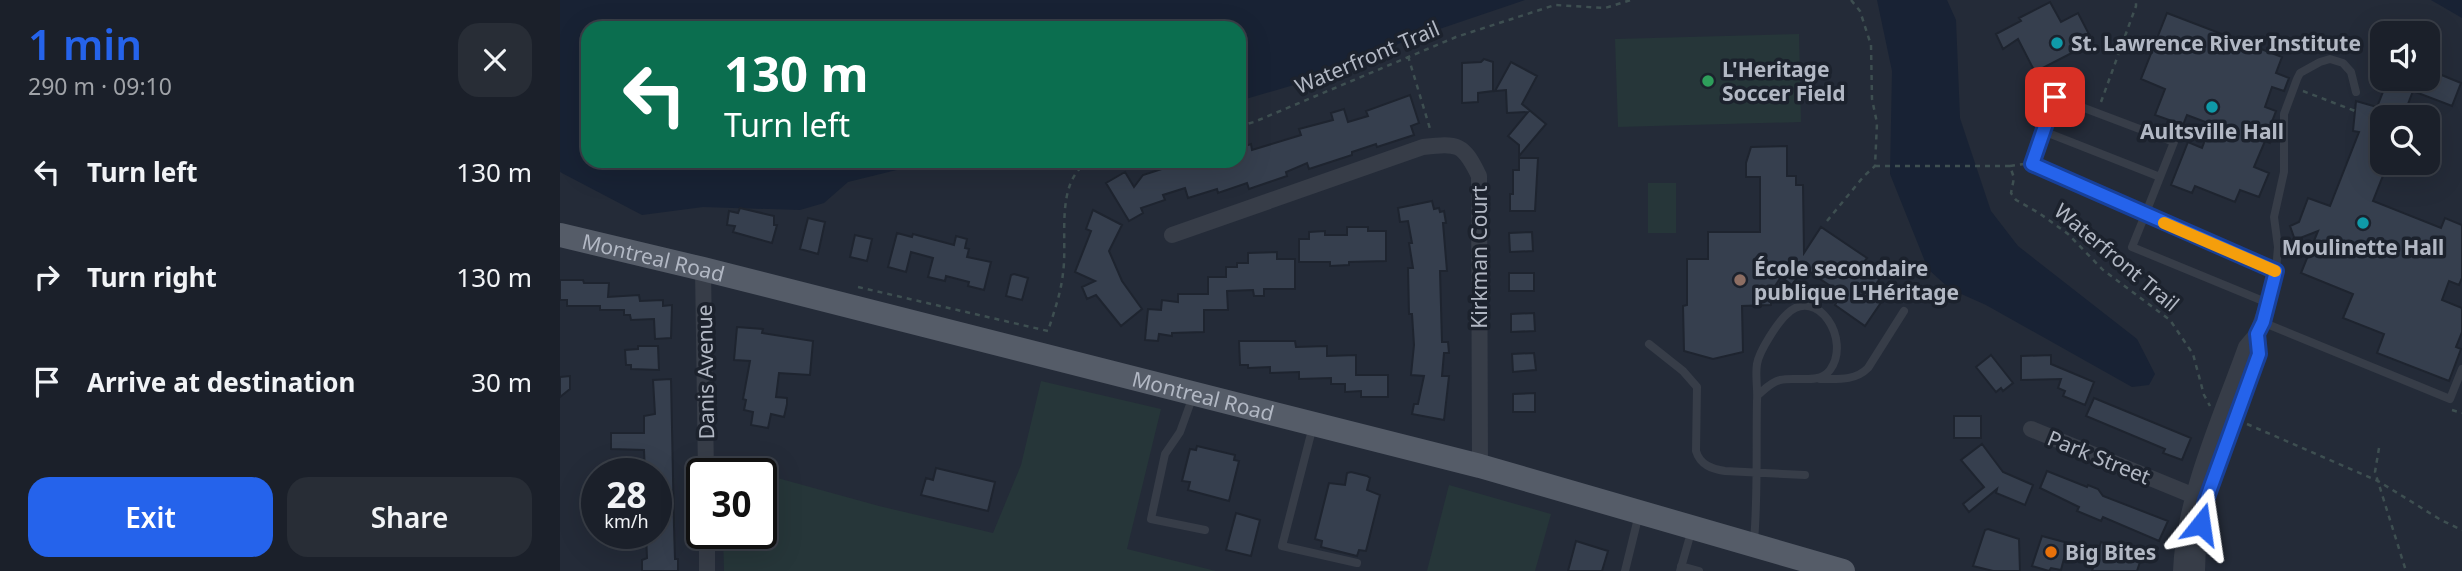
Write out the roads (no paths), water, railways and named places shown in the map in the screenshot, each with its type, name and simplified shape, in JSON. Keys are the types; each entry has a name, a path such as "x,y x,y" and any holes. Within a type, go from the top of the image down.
{"main road":[{"name":"Montreal Road","path":"560,235 1480,466 1843,571"}],"street":[{"name":"Kirkman Court","path":"1172,235 1423,147 1450,144 1468,154 1479,176 1480,466"},
{"name":"Danis Avenue","path":"703,269 706,458"},
{"path":"2181,571 2186,529 2229,416 2246,347 2260,328 2268,303"},
{"name":"Park Street","path":"2031,429 2200,498"},
{"path":"2197,571 2200,498"},
{"path":"707,549 707,571"}],"lane":[{"path":"2276,271 2145,215 2032,164 2055,97 2174,142 2145,215 2132,247 2268,303 2276,271 2278,247 2274,217 2284,172 2284,114 2297,79 2300,73 2330,59 2343,63 2351,72 2356,92"},
{"path":"2043,131 2160,177"},
{"path":"1753,544 1758,395 1756,363 1783,317 1797,307 1812,307 1832,323 1835,333 1835,358 1831,370 1820,379"},
{"path":"1758,395 1779,380 1849,379 1861,375 1904,311"},
{"path":"2260,328 2449,399 2462,369"},
{"path":"1649,344 1697,387 1695,442 1698,458 1714,470 1805,475"},
{"path":"1194,393 1180,432 1164,453 1151,519 1205,530"},
{"path":"1313,423 1282,546 1357,563"},
{"path":"1625,571 1640,511"},
{"path":"1693,526 1680,568 1699,571"}],"water":[{"path":"560,0 1525,0 1410,39 1314,79 1246,99 1246,21 581,21 581,168 905,168 848,182 824,203 800,210 703,207 642,215 560,172"},
{"path":"1877,0 1947,0 1956,20 1960,118 1991,211 2018,246 2137,339 2155,374 2149,385 2132,387 1986,305 1950,289 1928,269 1890,174 1892,71"},
{"path":"2431,0 2462,0 2462,18"}],"place":[{"name":"St. Lawrence River Institute","path":"2057,43"},
{"name":"L'Heritage Soccer Field","path":"1708,81"},
{"name":"Aultsville Hall","path":"2212,107"},
{"name":"Moulinette Hall","path":"2363,223"},
{"name":"École secondaire publique L'Héritage","path":"1740,280"},
{"name":"Big Bites","path":"2051,552"}]}
